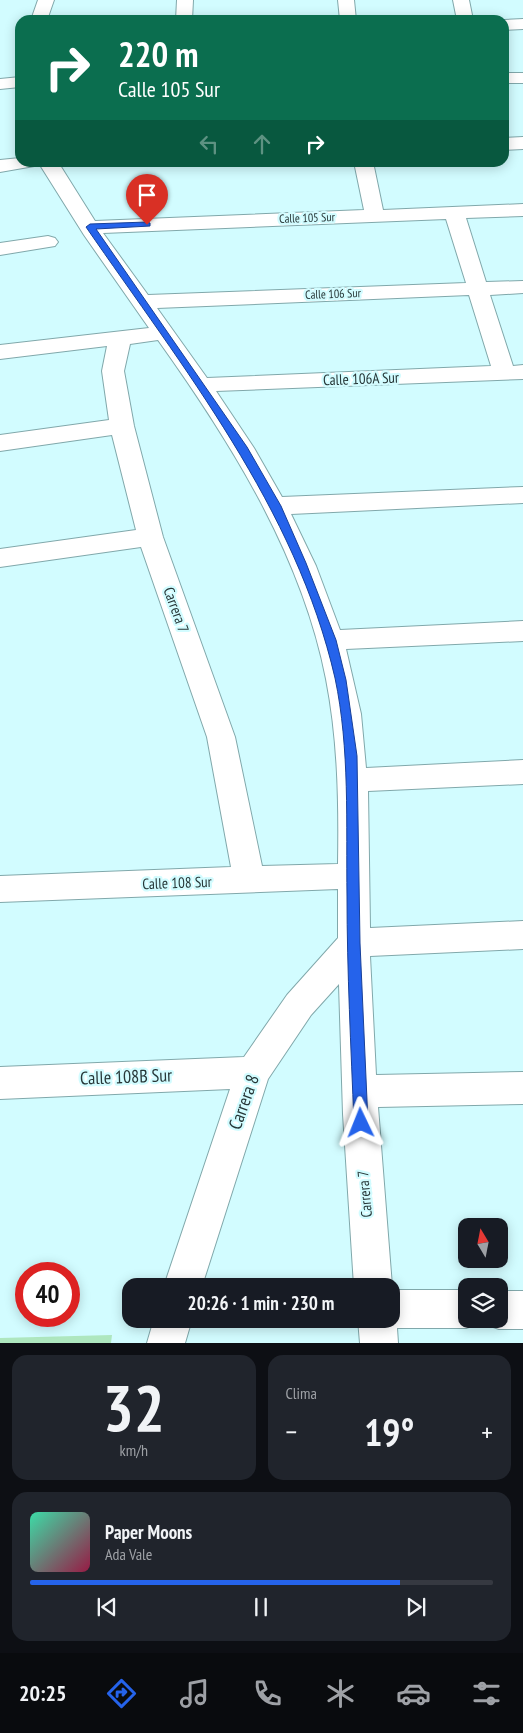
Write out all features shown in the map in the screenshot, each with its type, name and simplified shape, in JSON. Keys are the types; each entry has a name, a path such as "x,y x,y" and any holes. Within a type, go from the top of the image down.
{"street":[{"path":"42,15 46,0"},
{"path":"184,15 185,0"},
{"path":"346,0 348,15"},
{"path":"461,0 464,15"},
{"path":"509,25 523,24"},
{"path":"509,78 523,78"},
{"path":"0,84 15,82"},
{"path":"509,144 523,143"},
{"path":"0,166 15,164"},
{"name":"Carrera 7","path":"51,167 90,227 242,447 276,506 301,563 330,640 341,680 351,756 354,943 363,1171 373,1278"},
{"path":"364,167 375,216"},
{"name":"Calle 105 Sur","path":"90,227 523,210"},
{"path":"454,212 478,288 514,373"},
{"path":"0,249 48,242"},
{"name":"Calle 106 Sur","path":"142,302 523,287"},
{"path":"0,352 164,333"},
{"name":"Carrera 7","path":"120,338 113,371 122,426 150,537 221,737 249,880"},
{"name":"Calle 106A Sur","path":"200,385 514,373"},
{"path":"0,443 122,426"},
{"path":"276,506 523,495"},
{"path":"0,558 150,537"},
{"path":"330,640 523,631"},
{"path":"352,780 523,772"},
{"name":"Calle 108 Sur","path":"0,889 353,876"},
{"path":"354,943 523,935"},
{"name":"Carrera 8","path":"185,1278 209,1200 253,1072 298,1005 354,943"},
{"name":"Calle 108B Sur","path":"0,1083 253,1072"},
{"path":"360,1091 523,1088"},
{"path":"400,1308 458,1310"},
{"path":"508,1310 523,1310"},
{"path":"166,1343 171,1328"},
{"path":"378,1328 379,1343"}],"green space":[{"path":"112,1335 111,1343 0,1343 0,1338"}],"route":[{"path":"147,225 90,227 242,447 276,506 301,563 330,640 341,680 351,756 354,943 361,1123"}]}
